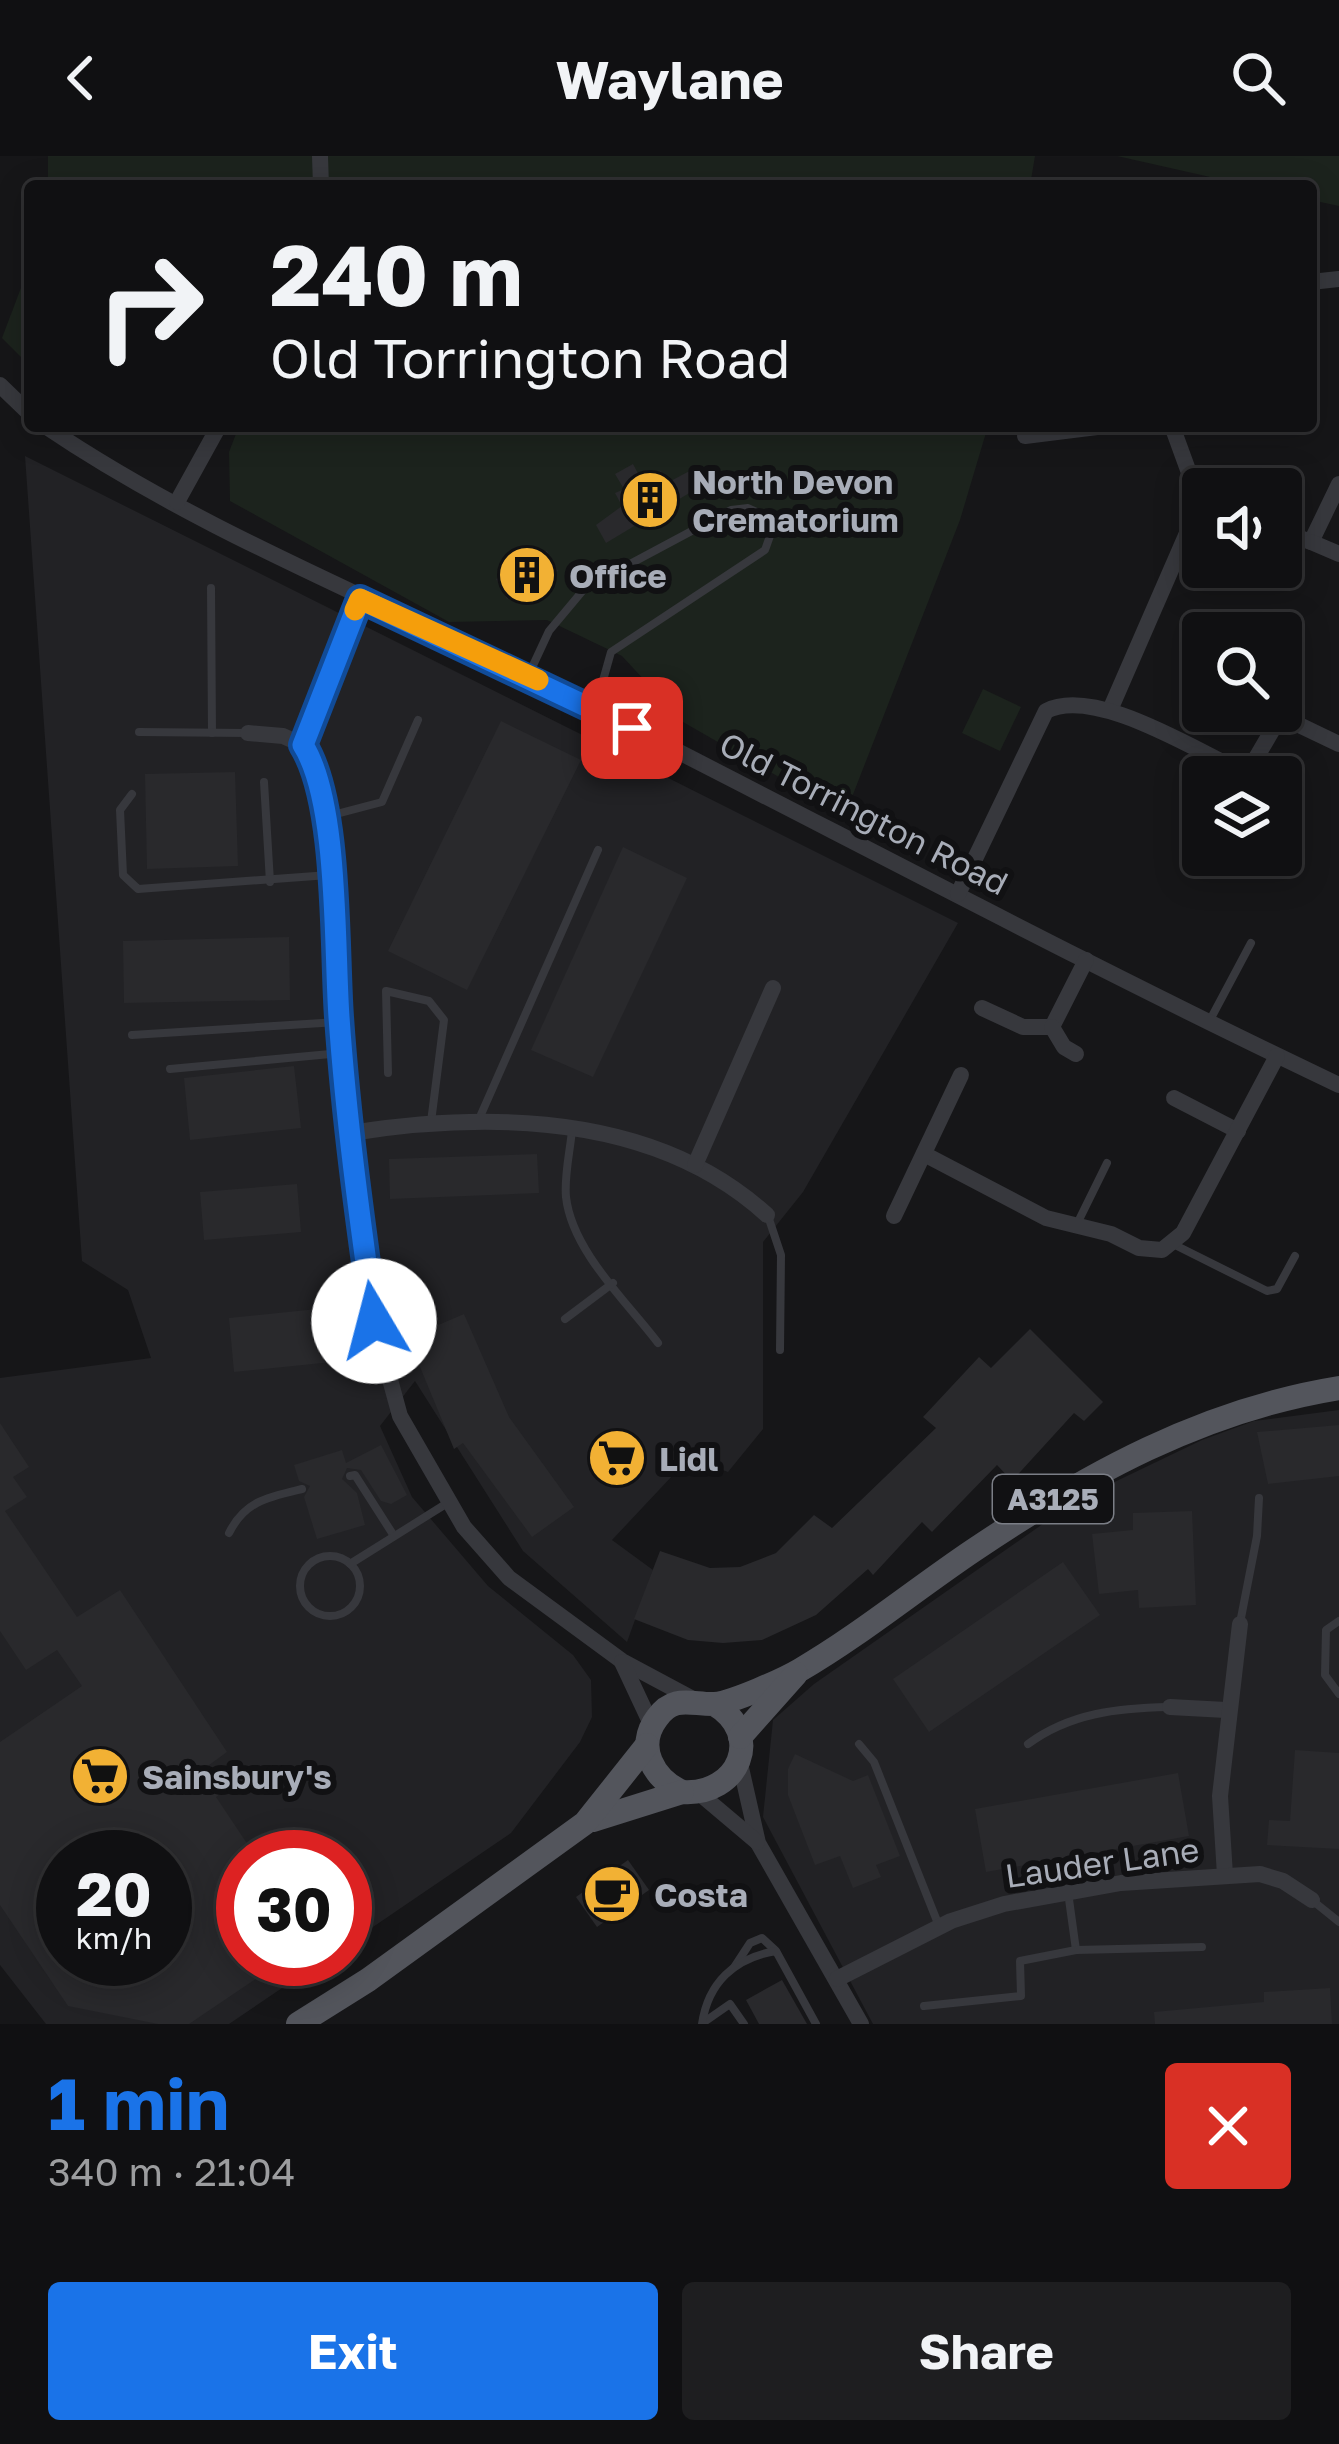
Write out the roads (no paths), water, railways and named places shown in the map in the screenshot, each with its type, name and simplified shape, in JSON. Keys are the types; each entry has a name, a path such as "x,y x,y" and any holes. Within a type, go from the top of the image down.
{"main road":[{"name":"A3125","path":"704,1702 797,1672 1067,1490 1154,1443 1273,1400 1339,1388"},
{"name":"A3125","path":"740,1748 797,1672"},
{"path":"298,2024 585,1823 669,1707 704,1702 731,1718 740,1748 728,1780 585,1823"},
{"path":"650,1735 657,1774 691,1792"}],"street":[{"path":"0,385 24,408"},
{"name":"Old Torrington Road","path":"54,432 88,456 360,599 529,676 1339,1085"},
{"path":"177,502 216,432"},
{"path":"1024,436 1057,432"},
{"path":"1174,432 1187,468"},
{"path":"1311,542 1339,484"},
{"path":"1302,539 1339,554"},
{"path":"1110,710 1182,546"},
{"path":"303,745 360,599"},
{"path":"958,895 1046,711 1057,705 1110,710 1212,756"},
{"path":"1257,756 1273,729 1283,722 1339,744"},
{"path":"248,733 283,736 303,745 317,767 330,875 339,1022 374,1321 400,1416 464,1528 509,1578 622,1661 704,1702"},
{"path":"1052,1027 1086,960"},
{"path":"695,1165 773,988"},
{"path":"982,1008 1023,1028 1052,1027"},
{"path":"1052,1027 1064,1047 1076,1054"},
{"path":"924,1154 1030,1212 1111,1234 1150,1251 1173,1244 1277,1056"},
{"path":"894,1216 962,1076"},
{"path":"1174,1098 1238,1131"},
{"path":"351,1132 431,1122 520,1119 573,1129 632,1142 695,1165 742,1192 767,1215"},
{"path":"1225,1875 1220,1796 1226,1710 1240,1624"},
{"path":"622,1661 650,1735"},
{"path":"1170,1707 1226,1710"},
{"path":"740,1748 758,1843 861,2024"},
{"path":"691,1792 758,1843"},
{"name":"Lauder Lane","path":"837,1978 939,1927 1004,1904 1068,1890 1261,1874 1283,1881 1312,1900"}],"lane":[{"path":"529,676 549,631 585,588 731,510 748,508 763,514 770,536 765,550 611,652 595,709"},
{"path":"212,588 212,733"},
{"path":"323,818 382,802 418,720"},
{"path":"139,732 248,733"},
{"path":"264,782 270,882"},
{"path":"132,794 120,811 123,874 138,889 330,875"},
{"path":"478,1120 598,850"},
{"path":"1210,1020 1251,943"},
{"path":"388,1072 386,991 429,1001 444,1020 431,1122"},
{"path":"132,1035 339,1022"},
{"path":"170,1069 343,1052"},
{"path":"573,1129 566,1194 570,1215 585,1246 658,1343"},
{"path":"1075,1227 1107,1163"},
{"path":"767,1215 781,1255 780,1350"},
{"path":"1173,1244 1267,1292 1277,1289 1295,1256"},
{"path":"565,1319 613,1283"},
{"path":"350,1476 355,1475 394,1536"},
{"path":"229,1533 240,1512 257,1500 302,1489"},
{"path":"1240,1624 1258,1536 1258,1498"},
{"path":"350,1564 451,1502"},
{"path":"329,1556 350,1564 360,1584 352,1606 332,1616 310,1609 301,1588 308,1566 329,1556"},
{"path":"1339,1622 1326,1630 1325,1675 1339,1694"},
{"path":"1028,1744 1070,1720 1120,1708 1170,1707"},
{"path":"859,1744 874,1762 939,1927"},
{"path":"1068,1890 1076,1950"},
{"path":"1312,1900 1339,1922"},
{"path":"924,2006 1021,1996 1020,1961 1076,1950 1202,1948"},
{"path":"704,2022 706,1995 734,1967 776,1951 816,2024"},
{"path":"704,2022 730,2004 744,2024"}],"place":[{"name":"North Devon Crematorium","path":"650,500"},
{"name":"Office","path":"527,575"},
{"name":"Lidl","path":"617,1458"},
{"name":"Sainsbury's","path":"100,1776"},
{"name":"Costa","path":"612,1894"}]}
